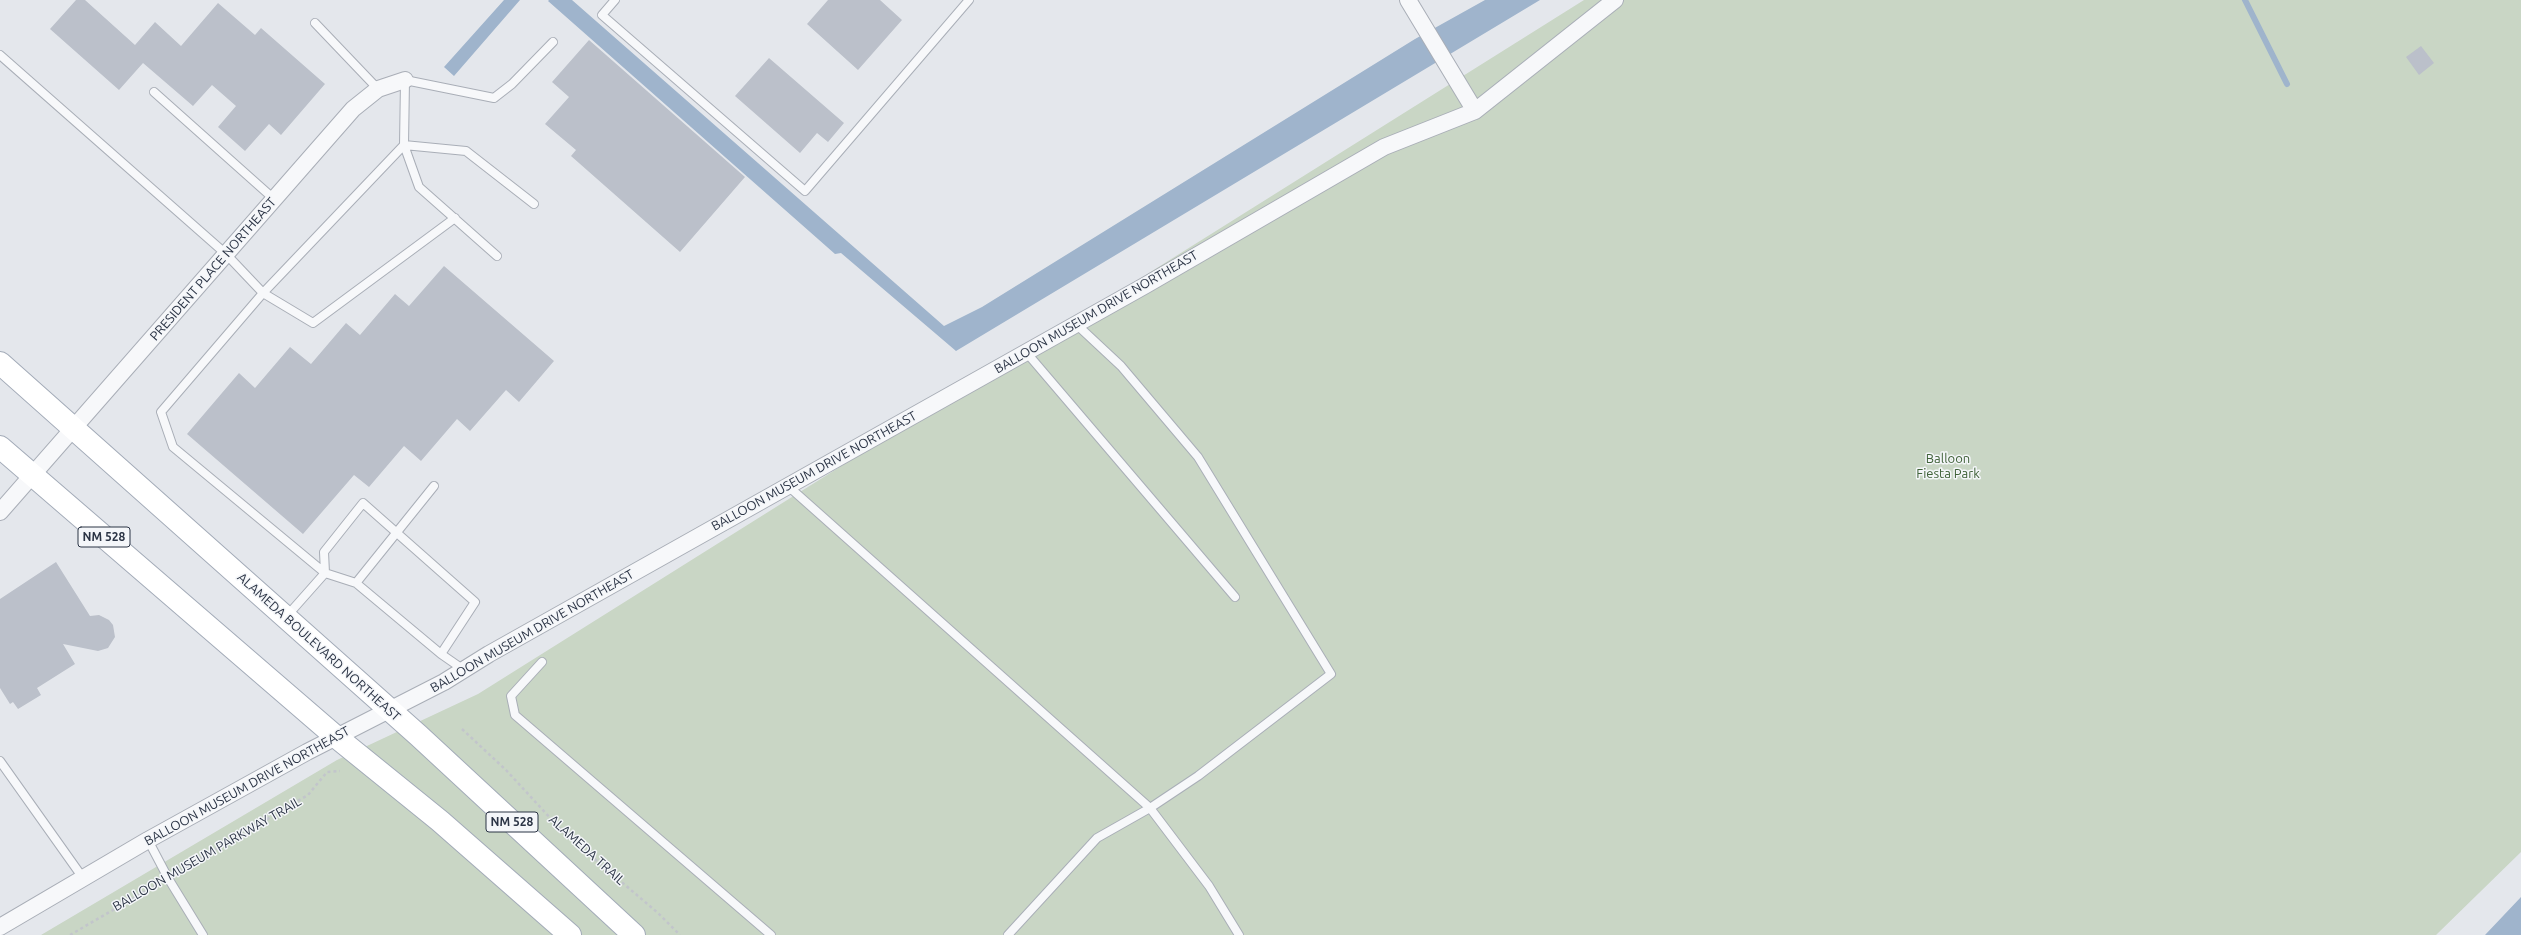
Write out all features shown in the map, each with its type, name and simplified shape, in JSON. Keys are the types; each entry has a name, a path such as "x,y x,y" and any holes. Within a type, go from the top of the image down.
{"main road":[{"name":"ALAMEDA BOULEVARD NORTHEAST","path":"0,363 286,617 634,935"},
{"name":"NM 528","path":"0,447 335,736 440,821 570,935"}],"street":[{"path":"1408,0 1475,111"},
{"name":"BALLOON MUSEUM DRIVE NORTHEAST","path":"0,927 148,840 335,736 444,682 1076,324 1384,146 1475,111 1615,0"},
{"name":"PRESIDENT PLACE NORTHEAST","path":"0,512 353,109 378,89 405,80"}],"lane":[{"path":"615,0 602,15 805,192 969,0"},
{"path":"315,23 378,89"},
{"path":"497,256 419,187 404,145 405,80 494,98 512,84 553,42"},
{"path":"1,59 226,254 263,293 313,323 455,218"},
{"path":"154,92 274,199"},
{"path":"404,145 466,151 534,204"},
{"path":"404,145 263,293 161,412 173,447 314,565 325,573 356,583 441,654 464,670"},
{"path":"1008,935 1097,838 1150,808 1198,776 1331,674 1198,457 1121,366 1076,324"},
{"path":"1026,352 1235,597"},
{"path":"356,583 434,486"},
{"path":"788,486 1150,808 1209,886 1239,935"},
{"path":"286,617 325,573 324,552 363,503 475,602 441,654"},
{"path":"542,662 511,696 515,715 771,935"},
{"path":"0,761 83,878"},
{"path":"148,840 168,878 203,935"}],"path":[{"name":"ALAMEDA TRAIL","path":"462,729 506,770 569,837 658,913 680,935"},
{"name":"BALLOON MUSEUM PARKWAY TRAIL","path":"70,935 168,878 238,834 308,795 327,772 340,771"}],"green space":[{"name":"Balloon Fiesta Park","path":"1584,0 2521,0 2521,852 2436,935 41,935 337,760 478,694"}],"water":[{"path":"504,0 520,0 454,76 444,67"},
{"path":"572,0 944,326 982,307 1415,39 1485,0 1540,0 956,351 841,253 835,254 548,1"},
{"path":"2521,897 2521,935 2485,935"}],"building":[{"path":"76,0 85,0 135,45 155,22 181,46 218,3 255,35 261,28 325,84 281,135 269,124 245,151 218,127 236,106 212,85 193,106 143,63 119,90 50,29"},
{"path":"828,0 880,0 902,20 858,70 807,24"},
{"path":"589,40 745,177 680,252 571,156 576,150 545,124 569,97 552,82"},
{"path":"2421,46 2434,63 2419,75 2406,57"},
{"path":"769,58 844,123 828,142 817,133 800,153 735,96"},
{"path":"444,266 554,361 519,402 506,390 470,431 457,419 421,461 404,446 369,487 354,475 303,534 187,434 239,373 255,388 290,347 311,364 346,323 360,335 395,294 409,306"},
{"path":"56,562 90,616 99,615 109,620 113,625 115,637 108,648 98,651 63,644 75,664 37,688 41,695 18,709 13,702 10,704 0,688 0,599"}],"waterway":[{"path":"2245,0 2287,84"}]}
